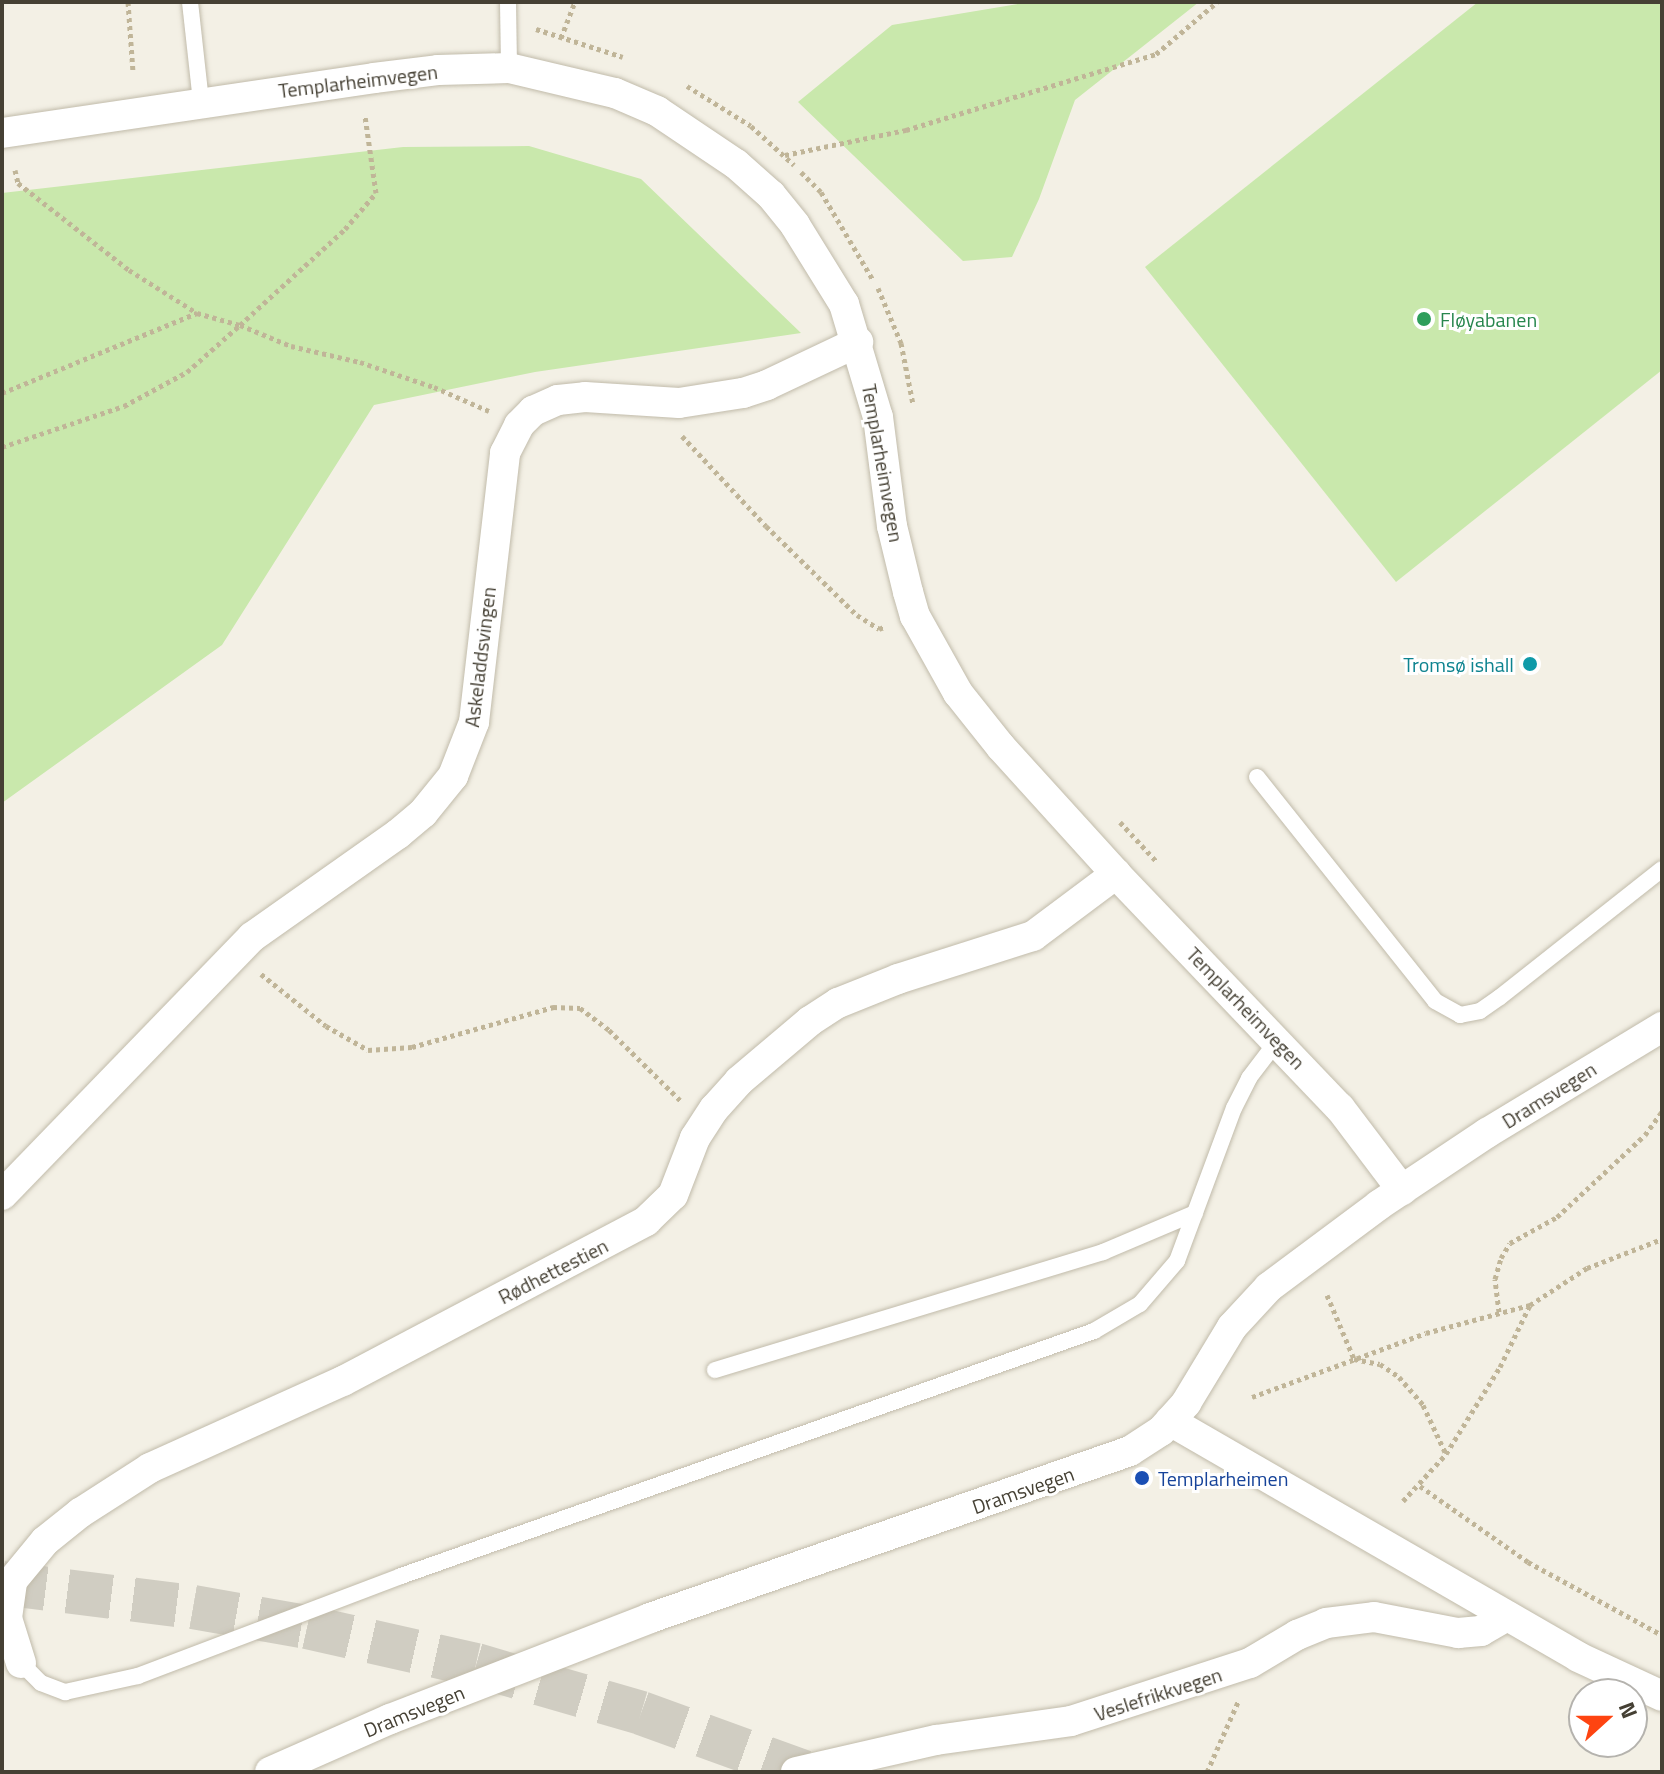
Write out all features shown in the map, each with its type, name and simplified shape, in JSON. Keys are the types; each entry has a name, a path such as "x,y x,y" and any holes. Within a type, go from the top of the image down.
{"street":[{"name":"Templarheimvegen","path":"2,133 438,70 509,68 629,99 657,111 736,164 771,195 812,247 844,304 858,342 878,417 892,526 915,616 966,704 1116,874 1340,1108 1402,1190"},
{"path":"519,425 533,411 558,400 585,397 652,403 702,401 743,393 767,385 858,342"},
{"name":"Askeladdsvingen","path":"2,1195 237,952 284,912 398,834 423,813 453,776 474,722 500,479 505,453 519,425"},
{"name":"Rødhettestien","path":"21,1663 7,1618 12,1581 45,1541 80,1513 150,1468 343,1381 646,1221 673,1195 704,1124 739,1081 774,1049 838,1003 898,979 1033,936 1116,874"},
{"name":"Dramsvegen","path":"270,1772 390,1719 650,1618 1116,1457 1161,1431 1170,1421 1186,1403 1232,1327 1269,1287 1402,1190 1487,1133 1662,1027"},
{"path":"1170,1421 1578,1657 1662,1696"},
{"name":"Veslefrikkvegen","path":"796,1772 936,1740 1071,1721 1250,1663 1297,1635 1326,1623 1374,1617 1458,1633 1481,1631 1507,1616"}],"lane":[{"path":"190,2 201,102"},
{"path":"508,2 509,68"},
{"path":"1257,777 1435,1001 1460,1015 1480,1011 1500,997 1662,869"},
{"path":"21,1663 41,1683 65,1692 127,1679 401,1576 1094,1331 1140,1304 1177,1261 1234,1108 1249,1078 1278,1040"},
{"path":"715,1370 1103,1252 1195,1213"}],"path":[{"path":"128,2 133,72"},
{"path":"561,38 575,2"},
{"path":"914,408 901,343 886,303 851,238 821,192 784,155 906,130 1156,54 1217,2"},
{"path":"2,447 124,406 187,372 240,325 345,229 376,193 365,116"},
{"path":"15,170 18,183 129,270 197,313 240,325 291,346 360,362 434,387 519,425"},
{"path":"2,393 197,313"},
{"path":"652,403 766,526 857,615 879,629 915,616"},
{"path":"1113,814 1167,873"},
{"path":"237,952 326,1026 368,1050 412,1047 553,1007 580,1008 609,1030 704,1124"},
{"path":"1499,1312 1495,1279 1501,1258 1510,1243 1557,1217 1645,1135 1662,1112"},
{"path":"1252,1397 1354,1359 1499,1312 1530,1305 1587,1268 1662,1239"},
{"path":"1327,1295 1354,1359"},
{"path":"1403,1501 1420,1486 1446,1454 1500,1367 1530,1305"},
{"path":"1354,1359 1380,1364 1399,1377 1423,1405 1446,1454"},
{"path":"1420,1486 1528,1562 1662,1635"},
{"path":"1207,1772 1235,1711 1250,1663"}],"green space":[{"path":"1030,2 1199,2 1075,100 1039,199 1012,257 963,261 798,102 892,25"},
{"name":"Fløyabanen","path":"1478,2 1662,2 1662,370 1396,582 1145,267"},
{"path":"529,146 641,179 801,333 535,372 374,405 222,645 2,803 2,193 403,147"}],"tunnel":[{"path":"2,1583 193,1607 307,1627 476,1665 641,1713 804,1772"}],"place":[{"name":"Fløyabanen","path":"1424,319"},
{"name":"Tromsø ishall","path":"1530,664"},
{"name":"Templarheimen","path":"1142,1478"}]}
